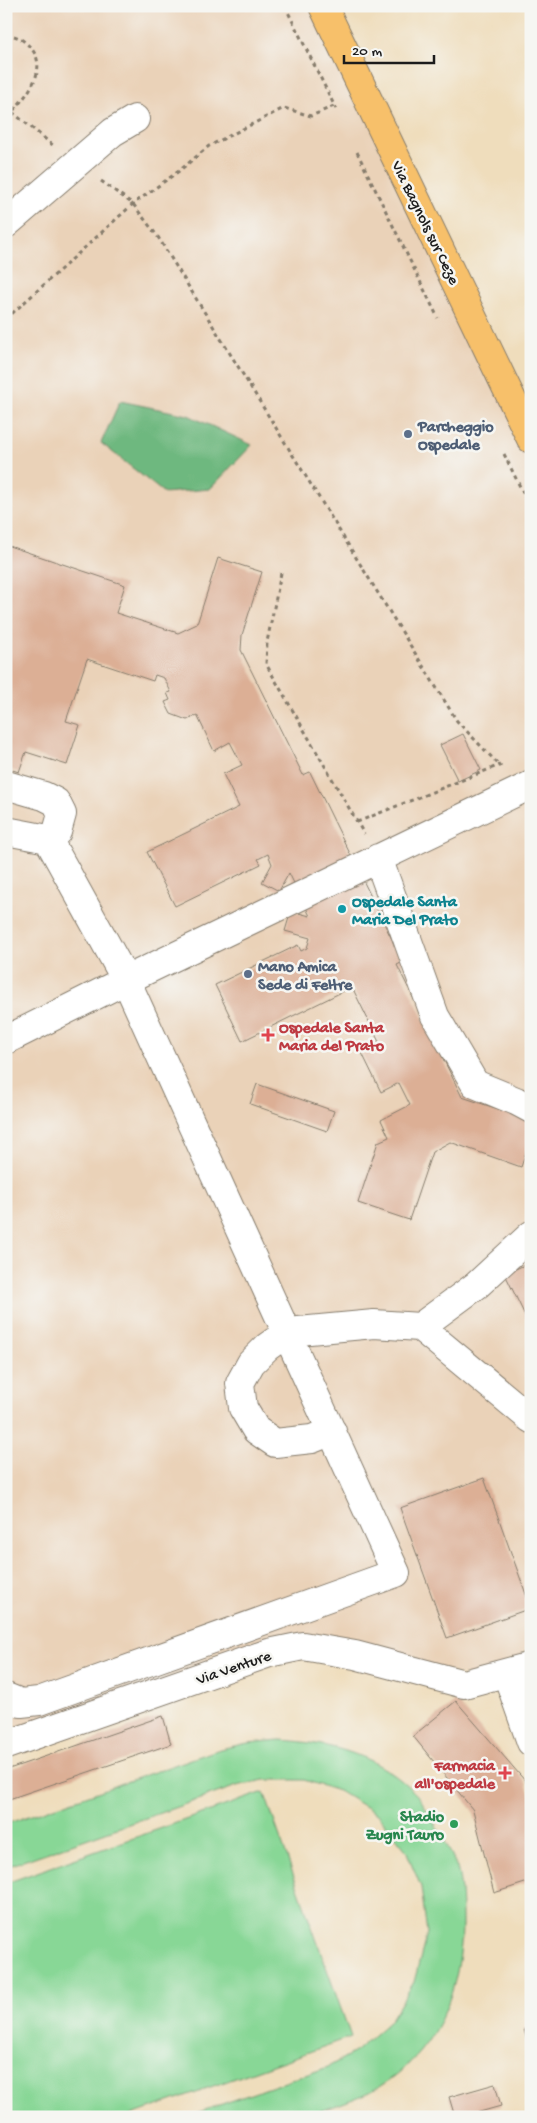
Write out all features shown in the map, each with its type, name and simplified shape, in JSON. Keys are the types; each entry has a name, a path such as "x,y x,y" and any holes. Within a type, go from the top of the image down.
{"main road":[{"name":"Via Bagnols sur Ceze","path":"323,6 531,439"}],"street":[{"path":"6,224 113,132 135,118"},
{"path":"6,210 33,202"},
{"path":"6,785 44,796 56,802 62,814 57,832 48,839 6,831"},
{"path":"6,1040 126,980 524,789"},
{"path":"6,1697 21,1703 39,1701 396,1573 288,1332 126,980 48,839"},
{"path":"378,858 435,1016 475,1084 531,1109"},
{"path":"420,1327 477,1285 531,1235"},
{"path":"332,1430 312,1439 275,1443 256,1430 243,1408 240,1383 251,1363 267,1347 288,1332 374,1324 420,1327 531,1419"},
{"name":"Via Venture","path":"6,1745 269,1652 303,1646 355,1655 464,1684 519,1670"},
{"path":"519,1670 531,1742"}],"path":[{"path":"6,319 133,204 179,171 209,146 284,108 311,116 335,107 286,6"},
{"path":"6,35 18,37 32,48 38,66 33,86 12,112"},
{"path":"6,107 76,163 133,204 158,238 457,721 524,789"},
{"path":"281,574 267,642 266,664 378,858"},
{"path":"357,822 500,765"}],"shaded area":[{"name":"Ospedale Santa Maria del Prato","path":"6,6 322,6 531,436 531,1650 523,1652 508,1675 484,1680 325,1642 6,1737"}],"green space":[{"path":"120,401 188,415 252,445 210,489 164,493 101,443"},
{"path":"280,1740 319,1744 354,1754 387,1770 417,1795 446,1844 459,1875 462,1925 456,1975 440,2022 427,2042 411,2061 392,2078 370,2092 324,2110 299,2117 185,2117 328,2067 356,2051 390,2021 414,1982 427,1933 421,1887 406,1850 377,1814 339,1791 304,1780 264,1780 237,1786 6,1867 6,1824 220,1749 248,1743"},
{"path":"264,1792 351,2037 126,2117 6,2117 6,1883"}],"building":[{"path":"6,545 125,585 116,613 178,633 197,624 218,558 262,572 242,635 241,650 303,775 310,772 403,962 397,965 462,1097 531,1120 531,1137 521,1167 450,1142 432,1152 409,1220 358,1203 378,1142 389,1137 381,1120 410,1105 399,1083 381,1092 361,1051 379,1042 352,987 242,1041 215,985 298,945 301,951 307,948 310,938 285,931 291,911 310,916 289,873 279,891 262,882 272,864 268,854 258,859 261,864 175,906 147,852 239,807 223,774 242,765 230,742 214,751 197,715 187,720 171,714 165,702 170,700 167,693 171,692 164,678 155,675 153,681 87,659 66,721 80,725 67,765 26,752 19,772 6,768"},
{"path":"463,734 481,770 458,781 440,745"},
{"path":"257,1084 334,1111 327,1131 250,1104"},
{"path":"531,1262 531,1328 505,1274"},
{"path":"484,1478 531,1608 447,1638 400,1508"},
{"path":"456,1701 526,1782 531,1799 531,1881 494,1893 473,1810 413,1736"},
{"path":"163,1716 171,1744 6,1800 6,1770"},
{"path":"531,2027 531,2053 530,2053 524,2029"},
{"path":"495,2084 501,2106 462,2117 455,2117 449,2097"}],"place":[{"name":"Parcheggio Ospedale","path":"408,434"},
{"name":"Ospedale Santa Maria Del Prato","path":"342,909"},
{"name":"Mano Amica Sede di Feltre","path":"248,974"},
{"name":"Ospedale Santa Maria del Prato","path":"268,1035"},
{"name":"Farmacia all'ospedale","path":"505,1773"},
{"name":"Stadio Zugni Tauro","path":"454,1824"}]}
